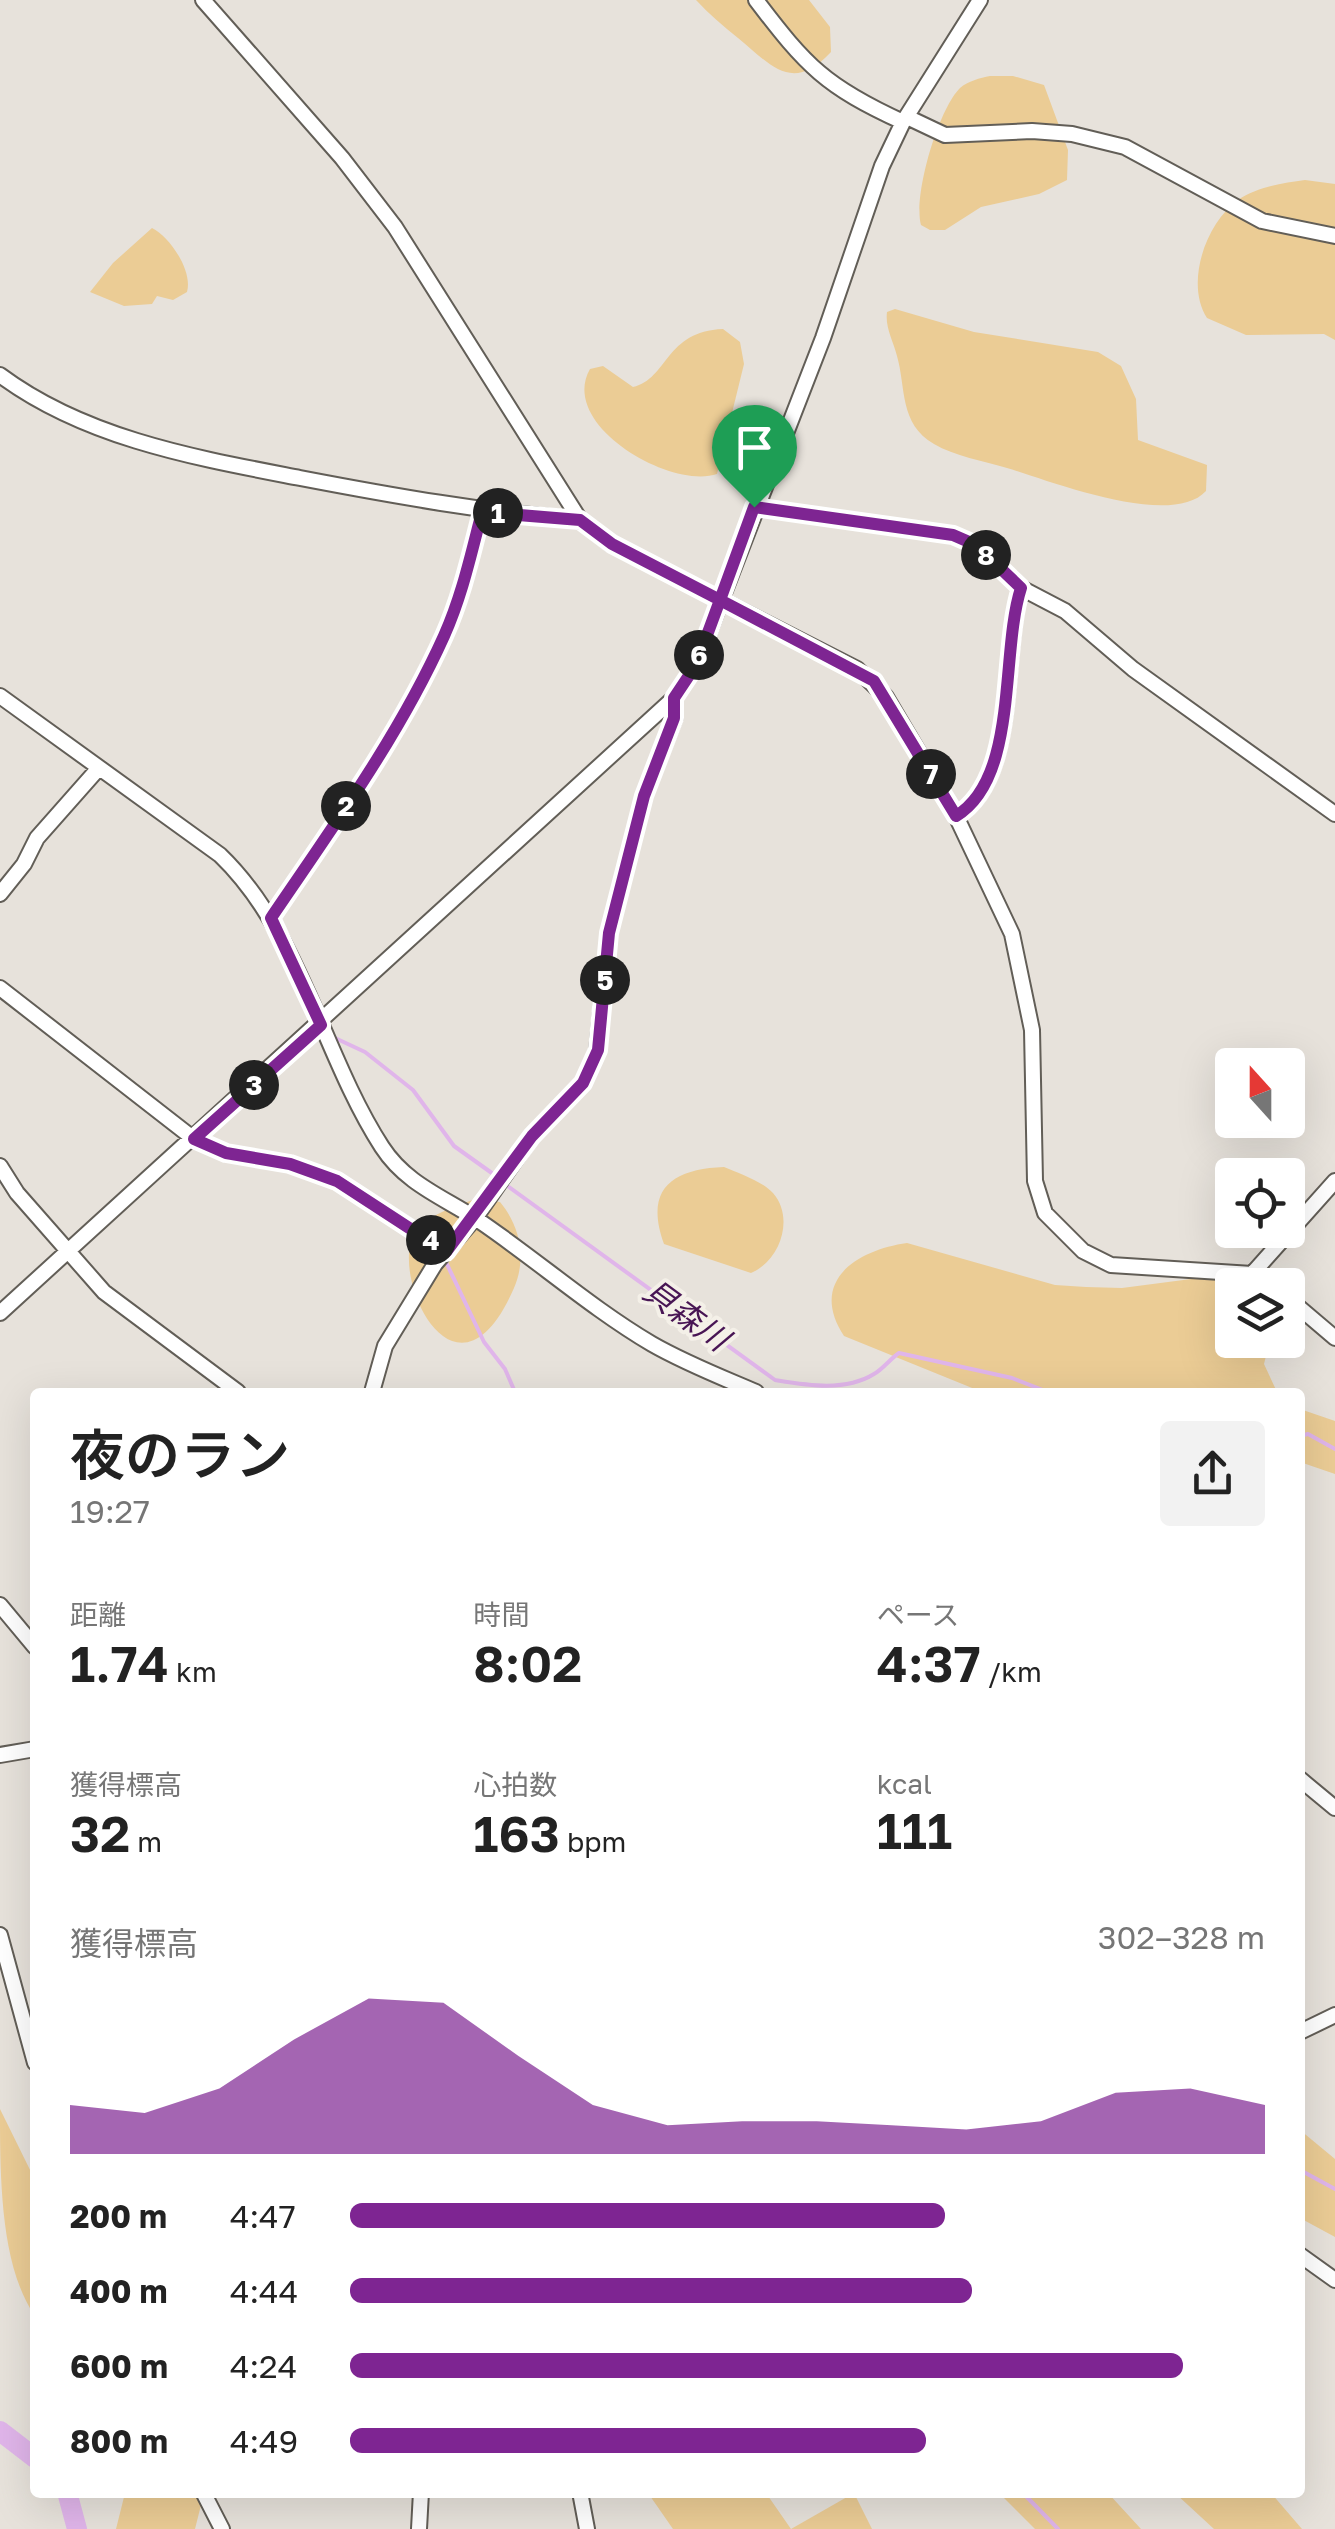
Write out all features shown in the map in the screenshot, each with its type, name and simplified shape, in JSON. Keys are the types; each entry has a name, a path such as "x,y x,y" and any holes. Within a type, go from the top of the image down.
{"street":[{"path":"203,0 342,158 394,227 580,520 612,544 874,681 956,816 996,896 1021,970 1032,1030 1035,1182 1044,1213 1082,1251 1110,1265 1215,1272"},
{"path":"756,0 804,62 826,82 905,120 945,135 1032,131 1072,134 1125,147 1262,221 1335,236"},
{"path":"0,1314 321,1025 674,698 696,665 822,338 863,212 905,120 980,0"},
{"path":"0,375 61,414 111,433 234,465 482,512 580,520"},
{"path":"754,507 953,535 976,545 1021,588 1064,611 1133,669 1335,814"},
{"path":"271,918 395,726 443,638 460,594 482,512"},
{"path":"956,816 980,796 997,746 1008,641 1021,588"},
{"path":"0,696 220,856 248,882 271,918 364,1115 394,1164 424,1190 475,1218 650,1343 747,1388"},
{"path":"373,1388 394,1331 446,1252 475,1218 532,1136 583,1083 598,1050 609,933 644,796 674,718 674,698"},
{"path":"0,894 37,838 98,769"},
{"path":"0,988 194,1139 226,1153 290,1164 337,1181 446,1252"},
{"path":"0,1166 104,1292 233,1388"},
{"path":"1257,1268 1335,1181"},
{"path":"1305,1312 1335,1338"},
{"path":"0,1605 30,1641"},
{"path":"0,1755 30,1750"},
{"path":"1305,1783 1335,1808"},
{"path":"0,1935 30,2045"},
{"path":"1305,2029 1335,2014"},
{"path":"1305,2258 1335,2280"},
{"path":"205,2498 222,2529"},
{"path":"420,2529 421,2498"},
{"path":"581,2498 587,2529"}],"shaded area":[{"path":"696,0 809,0 830,27 831,52 805,71 782,71"},
{"path":"990,76 1013,76 1044,85 1068,150 1067,180 1039,194 981,207 945,230 930,230 921,225 919,212 936,133 960,88"},
{"path":"1305,180 1335,184 1335,340 1324,334 1246,335 1207,318 1198,289 1198,272 1216,224 1245,196 1270,186"},
{"path":"152,228 178,255 187,274 187,292 173,300 157,296 152,304 124,306 90,292 113,263"},
{"path":"895,309 974,332 1098,352 1121,366 1136,399 1138,440 1207,465 1206,491 1189,501 1166,505 1110,499 934,444 909,416 887,323 887,312"},
{"path":"723,329 740,342 744,364 717,474 697,476 648,463 604,431 590,411 584,390 590,369 603,366 633,387 654,375 689,338"},
{"path":"724,1167 768,1189 780,1203 783,1214 777,1249 751,1273 664,1244 659,1225 660,1196 667,1186 690,1172"},
{"path":"475,1199 500,1202 507,1211 517,1232 521,1254 518,1277 492,1326 470,1341 450,1340 433,1326 419,1304 409,1253 415,1233 426,1221"},
{"path":"907,1243 1055,1285 1086,1287 1122,1288 1215,1274 1215,1358 1266,1358 1264,1364 1275,1388 972,1388 844,1336 834,1316 835,1284 843,1272 871,1253"},
{"path":"1305,1411 1335,1421 1335,1474 1305,1464"},
{"path":"0,2109 30,2170 30,2307 15,2272 2,2190"},
{"path":"1305,2134 1335,2159 1335,2237 1305,2221"},
{"path":"124,2498 203,2498 195,2529 116,2529"},
{"path":"651,2498 769,2498 791,2529 673,2529"},
{"path":"845,2498 856,2498 872,2529 791,2529"},
{"path":"1004,2498 1113,2498 1141,2529 1035,2529"},
{"path":"1180,2498 1275,2498 1302,2529 1214,2529"}],"waterway":[{"name":"貝森川","path":"335,1038 365,1052 413,1090 454,1146 496,1176"},
{"name":"貝森川","path":"509,1187 775,1380 825,1386 851,1383 874,1374 899,1353 1012,1378 1038,1388"},
{"path":"444,1258 484,1342 505,1369 513,1388"},
{"name":"貝森川","path":"1305,1435 1335,1449"},
{"path":"1305,2173 1335,2189"},
{"path":"0,2431 30,2454"},
{"path":"69,2498 77,2529"},
{"path":"1028,2498 1058,2529"}],"route":[{"path":"754,507 720,600 643,562 580,520 482,512 460,594 443,638 395,726 271,918 321,1025 194,1139 256,1162 290,1164 337,1181 414,1227 446,1252 475,1218 532,1136 583,1083 598,1050 609,933 644,796 674,718 674,698 696,665 720,600 874,681 956,816 980,796 1002,724 1008,641 1021,588 976,545 953,535 754,507"}]}
